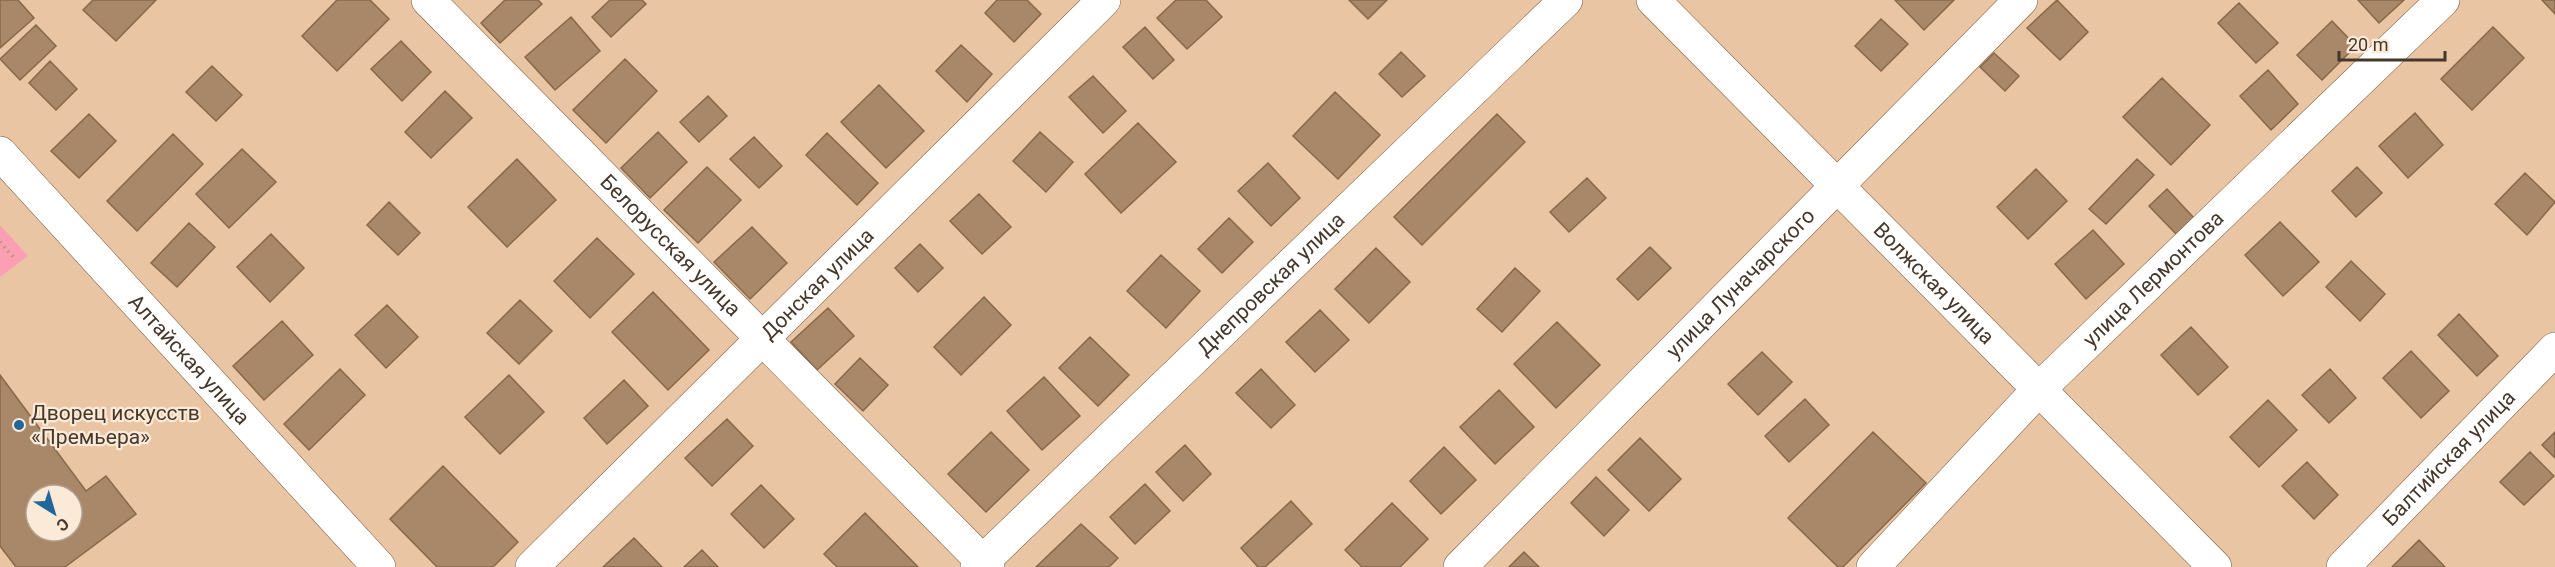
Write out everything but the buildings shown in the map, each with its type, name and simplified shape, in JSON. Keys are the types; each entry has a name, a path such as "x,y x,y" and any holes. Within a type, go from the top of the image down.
{"street":[{"name":"Белорусская улица","path":"428,0 763,339 982,565"},
{"name":"Донская улица","path":"532,567 1104,0"},
{"name":"Днепровская улица","path":"982,565 1566,0"},
{"name":"Волжская улица","path":"1653,0 2215,567"},
{"name":"улица Луначарского","path":"1460,567 2021,0"},
{"name":"улица Лермонтова","path":"1873,567 2039,389 2443,0"},
{"name":"Алтайская улица","path":"0,153 378,567"},
{"name":"Балтийская улица","path":"2343,567 2555,349"}],"path":[{"path":"0,242 16,260"}],"shaded area":[{"path":"0,225 28,256 0,277"}],"place":[{"name":"Дворец искусств «Премьера»","path":"19,425"}]}
